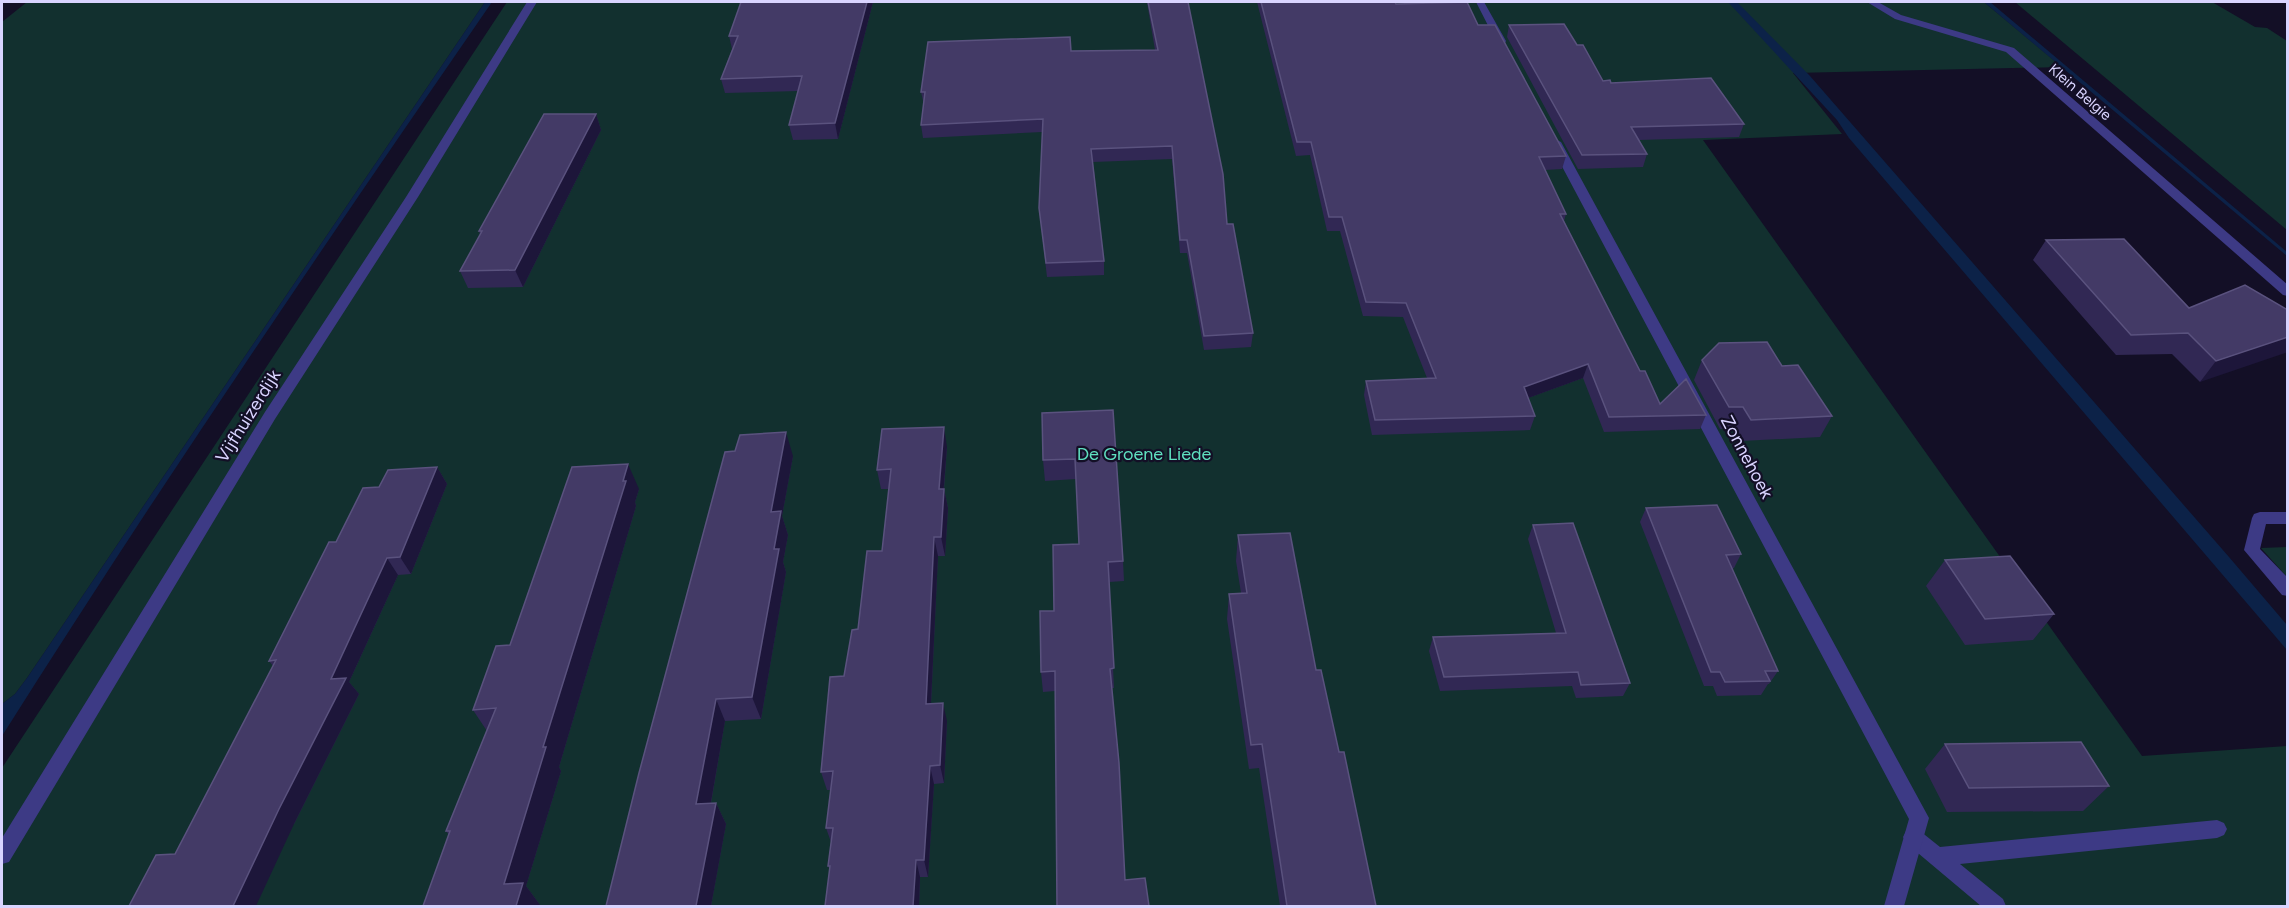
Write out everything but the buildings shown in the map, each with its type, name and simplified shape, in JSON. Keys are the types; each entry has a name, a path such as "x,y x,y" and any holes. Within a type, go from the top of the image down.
{"street":[{"name":"Vijfhuizerdijk","path":"2,855 270,416 412,197 532,2"},
{"path":"1480,2 1511,59"},
{"name":"Klein Belgie","path":"1872,2 1898,17 2010,50 2288,292"},
{"name":"Zonnehoek","path":"1548,127 1919,818 1894,906"},
{"path":"2288,518 2260,518 2252,550 2288,590"},
{"path":"1938,857 2217,829"},
{"path":"1913,837 1996,906"}],"green space":[{"path":"27,2 485,2 27,678 15,694 2,704 2,22"},
{"name":"De Groene Liede","path":"507,2 1984,2 2062,67 1793,73 1842,134 1703,140 2142,756 2287,746 2287,906 2,906 2,768"},
{"path":"2015,2 2212,2 2255,27 2267,28 2287,41 2287,230"},
{"path":"2288,547 2287,577 2261,548"}],"water":[{"path":"485,2 492,2 243,366 121,550 2,736 2,704 15,694 27,678"},
{"path":"1728,2 1737,2 1810,76 2229,557 2287,625 2287,650 1849,138 1837,120"},
{"path":"1984,2 1990,2 2287,252 2287,256"}]}
